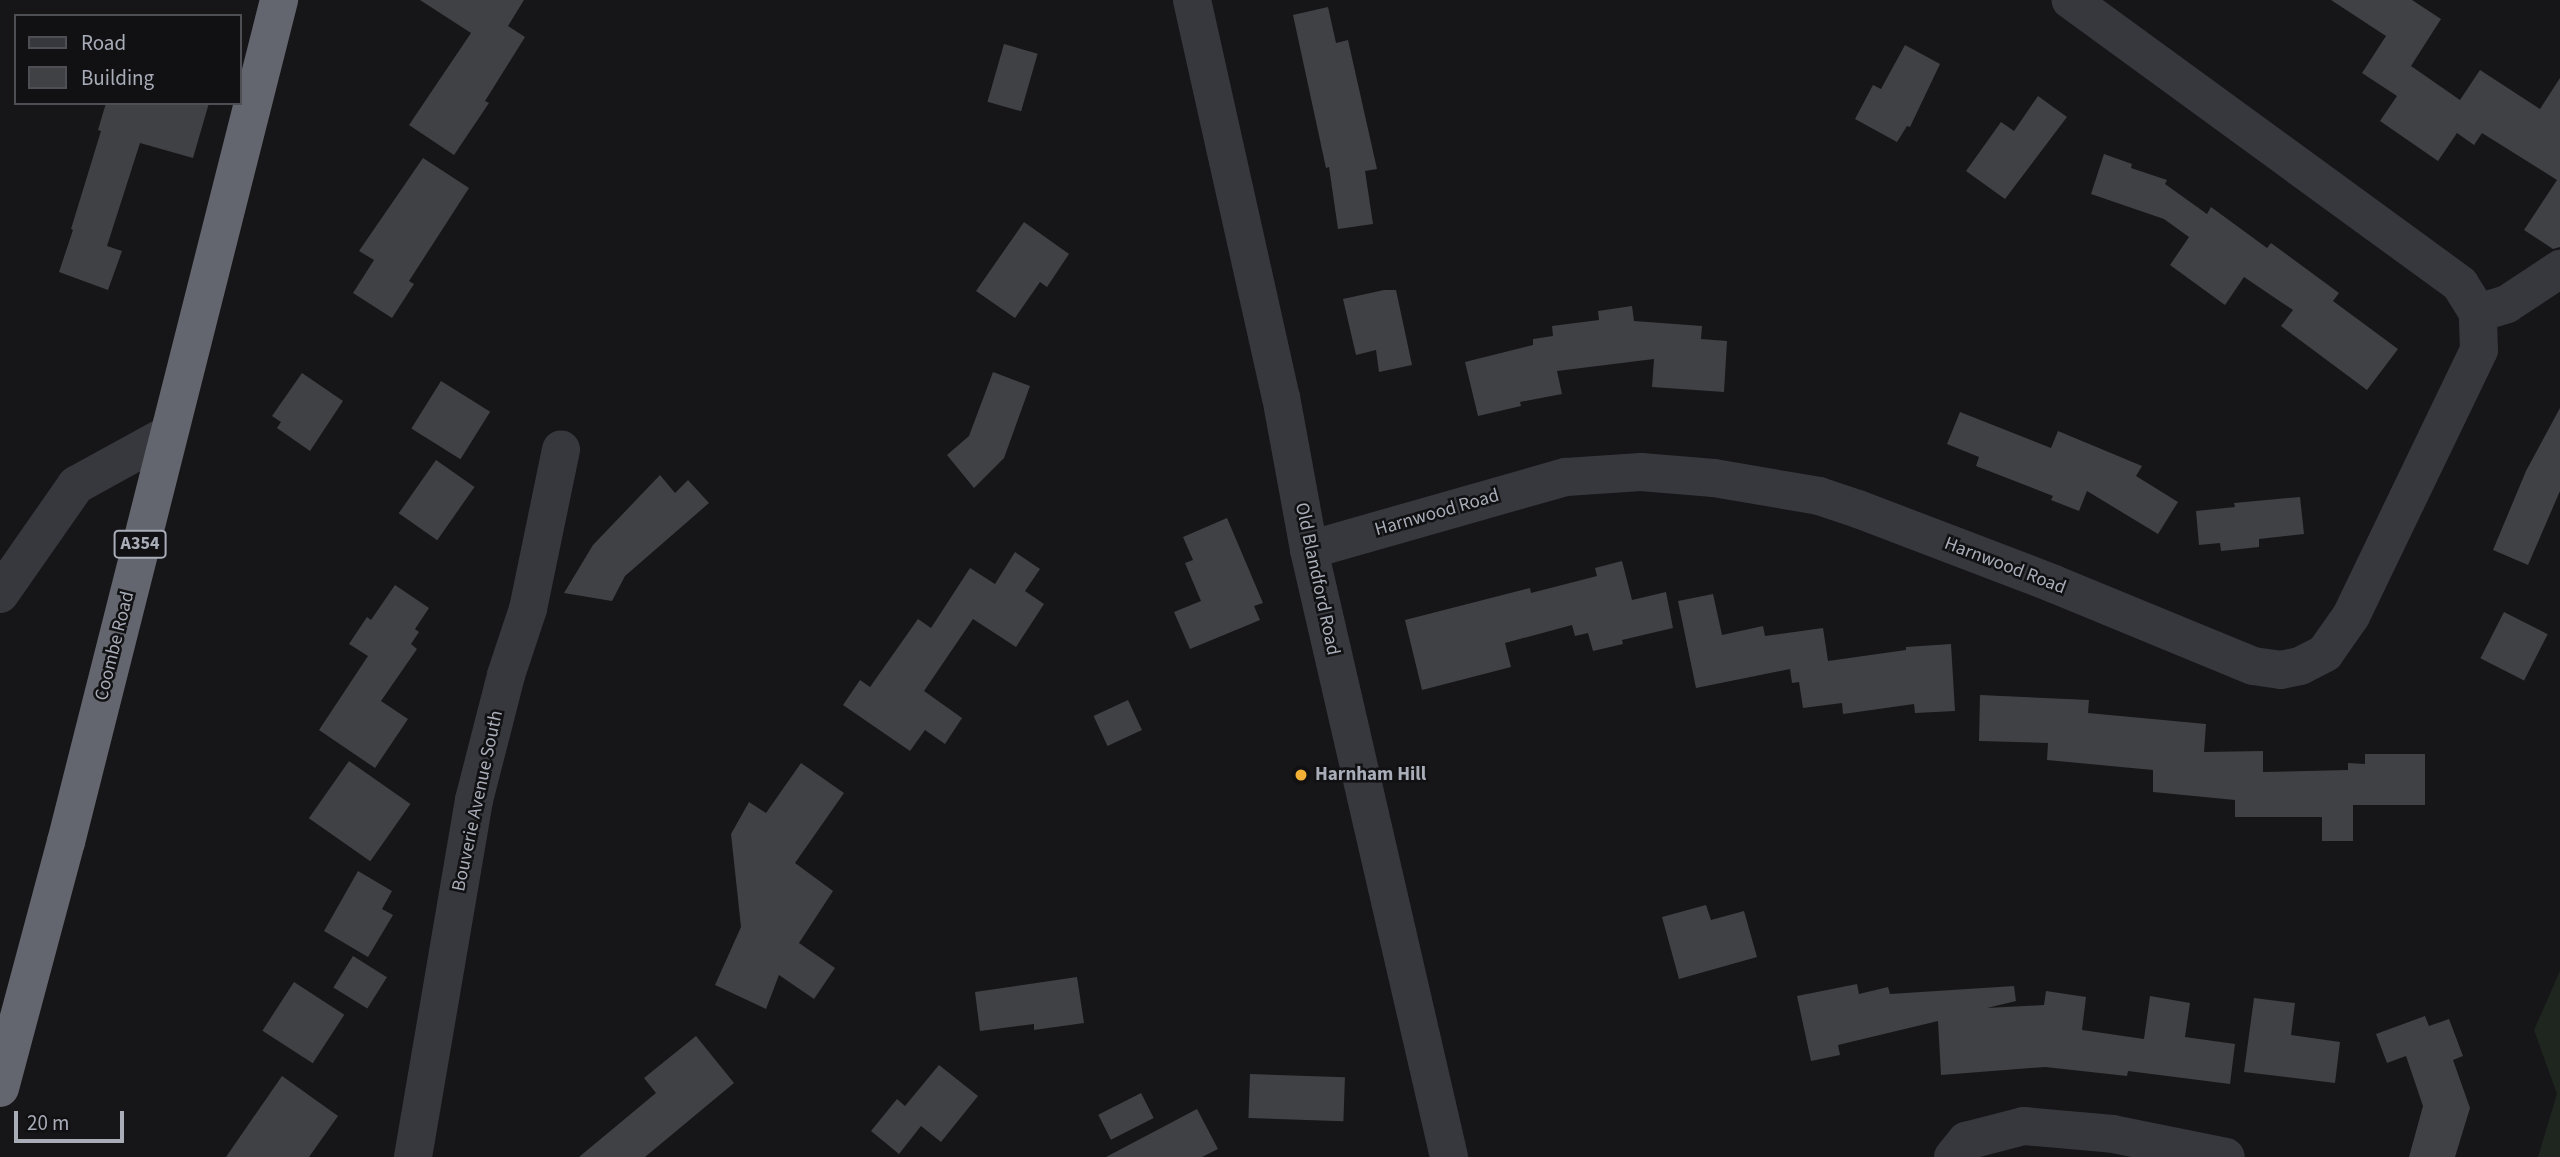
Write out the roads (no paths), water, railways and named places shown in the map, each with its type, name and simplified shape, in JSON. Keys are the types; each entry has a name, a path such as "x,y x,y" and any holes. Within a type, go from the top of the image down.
{"highway":[{"name":"Coombe Road","path":"0,1088 66,842 279,0"}],"street":[{"name":"Old Blandford Road","path":"1192,0 1281,397 1309,550 1449,1157"},
{"path":"2070,0 2460,284 2478,313 2507,304 2560,269"},
{"name":"Harnwood Road","path":"1309,550 1566,477 1641,472 1714,478 1832,500 2054,584 2253,666 2281,670 2300,666 2325,653 2351,616 2479,350 2478,313"},
{"path":"0,594 76,485 167,435"},
{"name":"Bouverie Avenue South","path":"413,1157 474,800 506,675 528,609 561,449"},
{"path":"1953,1157 1966,1141 2024,1126 2113,1133 2226,1157"}],"place":[{"name":"Harnham Hill","path":"1301,775"}]}
